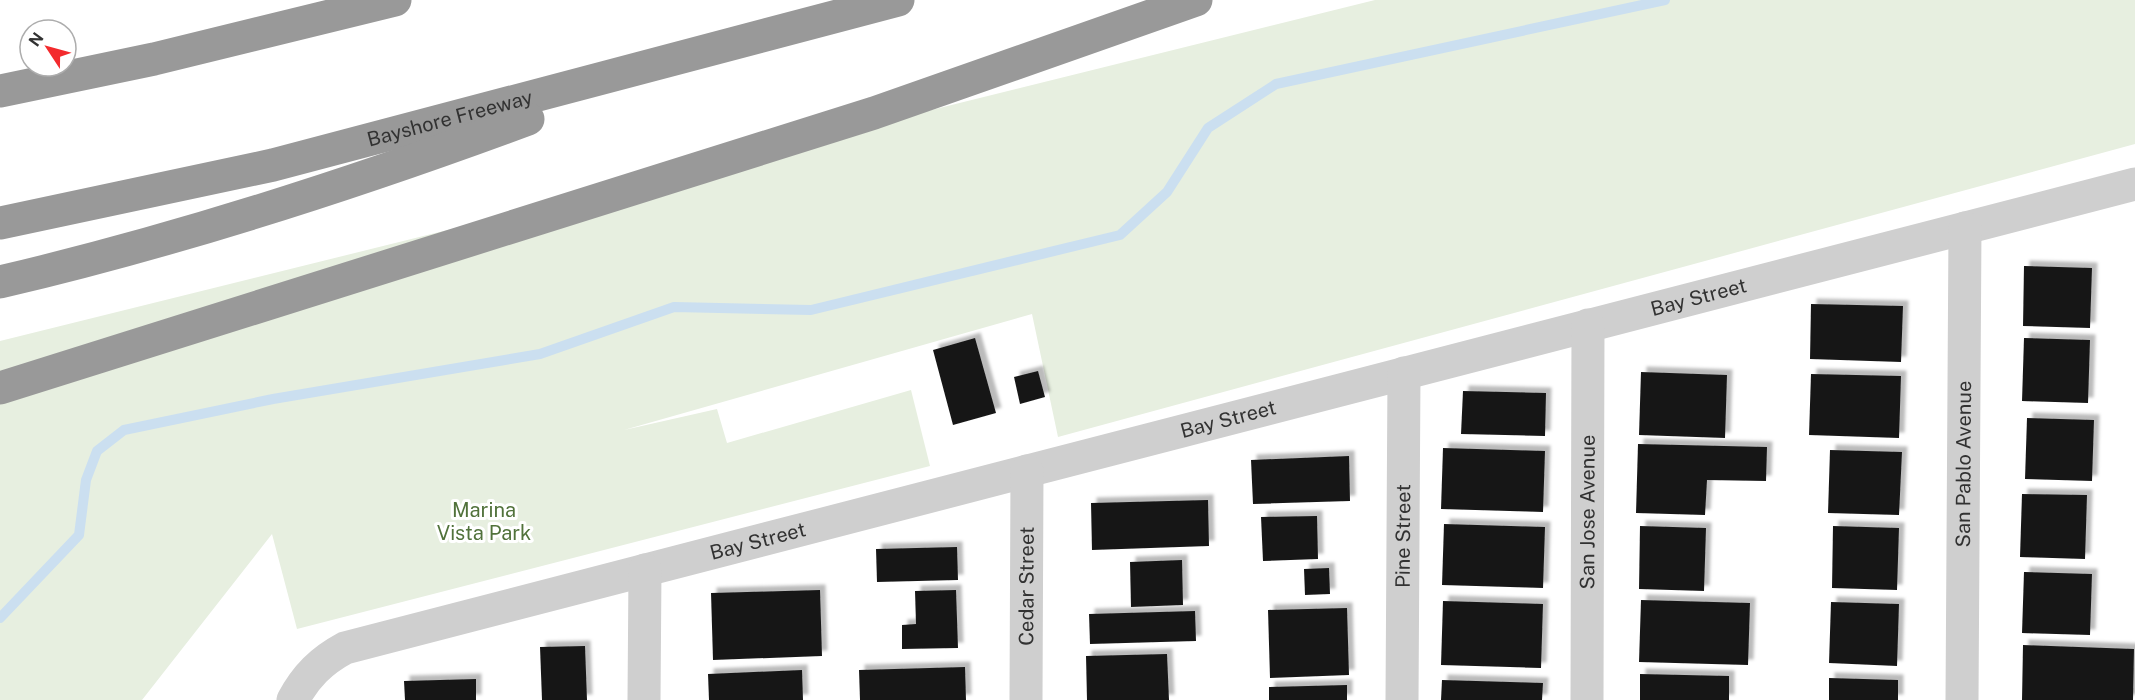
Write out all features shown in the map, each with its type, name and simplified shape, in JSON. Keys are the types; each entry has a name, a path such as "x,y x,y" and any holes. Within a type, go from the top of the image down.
{"highway":[{"path":"0,91 154,59 395,0"},
{"name":"Bayshore Freeway","path":"0,223 273,165 898,0"},
{"path":"0,388 874,113 1196,0"},
{"path":"0,282 282,205 410,162 718,48"}],"street":[{"name":"Bay Street","path":"293,700 303,681 323,660 345,648 2135,184"},
{"name":"San Pablo Avenue","path":"1962,700 1965,228"},
{"name":"San Jose Avenue","path":"1587,700 1588,326"},
{"name":"Pine Street","path":"1402,700 1404,374"},
{"name":"Cedar Street","path":"1026,700 1027,471"},
{"path":"644,700 645,570"}],"green space":[{"name":"Marina Vista Park","path":"1375,0 2135,0 2135,144 1058,437 1032,314 624,430 717,409 727,443 911,390 930,466 297,629 272,534 142,700 0,700 0,341"}],"building":[{"path":"2024,266 2092,268 2090,328 2023,326"},
{"path":"1811,304 1903,306 1901,362 1810,359"},
{"path":"975,338 996,413 953,425 933,350"},
{"path":"2024,338 2090,340 2088,403 2022,401"},
{"path":"1038,371 1045,397 1020,404 1014,377"},
{"path":"1641,372 1727,375 1725,438 1639,435"},
{"path":"1811,374 1901,376 1899,438 1809,435"},
{"path":"1463,391 1546,393 1545,436 1461,434"},
{"path":"2027,418 2094,420 2092,481 2025,479"},
{"path":"1638,444 1767,447 1766,481 1707,480 1705,515 1636,513"},
{"path":"1443,448 1545,451 1543,512 1441,509"},
{"path":"1830,450 1902,452 1899,515 1828,513"},
{"path":"1349,456 1350,501 1253,504 1251,460"},
{"path":"2022,494 2087,495 2085,559 2020,557"},
{"path":"1208,500 1209,546 1092,550 1091,503"},
{"path":"1317,516 1318,559 1263,561 1261,517"},
{"path":"1444,524 1545,527 1543,588 1442,585"},
{"path":"1640,526 1706,528 1704,591 1639,589"},
{"path":"1833,526 1899,528 1897,590 1832,588"},
{"path":"957,547 958,580 877,582 876,549"},
{"path":"1182,560 1183,605 1131,607 1130,562"},
{"path":"1329,568 1330,594 1305,595 1304,569"},
{"path":"2024,572 2092,574 2090,635 2022,633"},
{"path":"820,590 822,656 713,660 711,593"},
{"path":"956,590 958,648 902,649 902,625 916,624 915,591"},
{"path":"1641,600 1750,603 1748,665 1639,662"},
{"path":"1443,601 1543,604 1541,668 1441,665"},
{"path":"1831,602 1899,604 1897,666 1829,663"},
{"path":"1347,608 1349,675 1270,678 1268,610"},
{"path":"1195,611 1196,641 1090,644 1089,614"},
{"path":"2023,645 2134,649 2133,700 2022,700"},
{"path":"585,646 587,700 542,700 540,647"},
{"path":"1167,654 1169,700 1087,700 1086,656"},
{"path":"965,667 966,700 860,700 859,670"},
{"path":"802,670 803,700 709,700 708,674"},
{"path":"1640,674 1729,676 1729,700 1640,700"},
{"path":"1829,678 1898,680 1898,700 1829,700"},
{"path":"476,679 476,700 405,700 404,681"},
{"path":"1442,680 1543,683 1542,700 1441,700"},
{"path":"1347,685 1347,700 1269,700 1269,687"}],"waterway":[{"path":"0,618 79,535 86,480 97,451 124,430 273,399 540,354 674,307 811,310 1120,235 1167,192 1208,128 1276,84 1665,0"}]}
